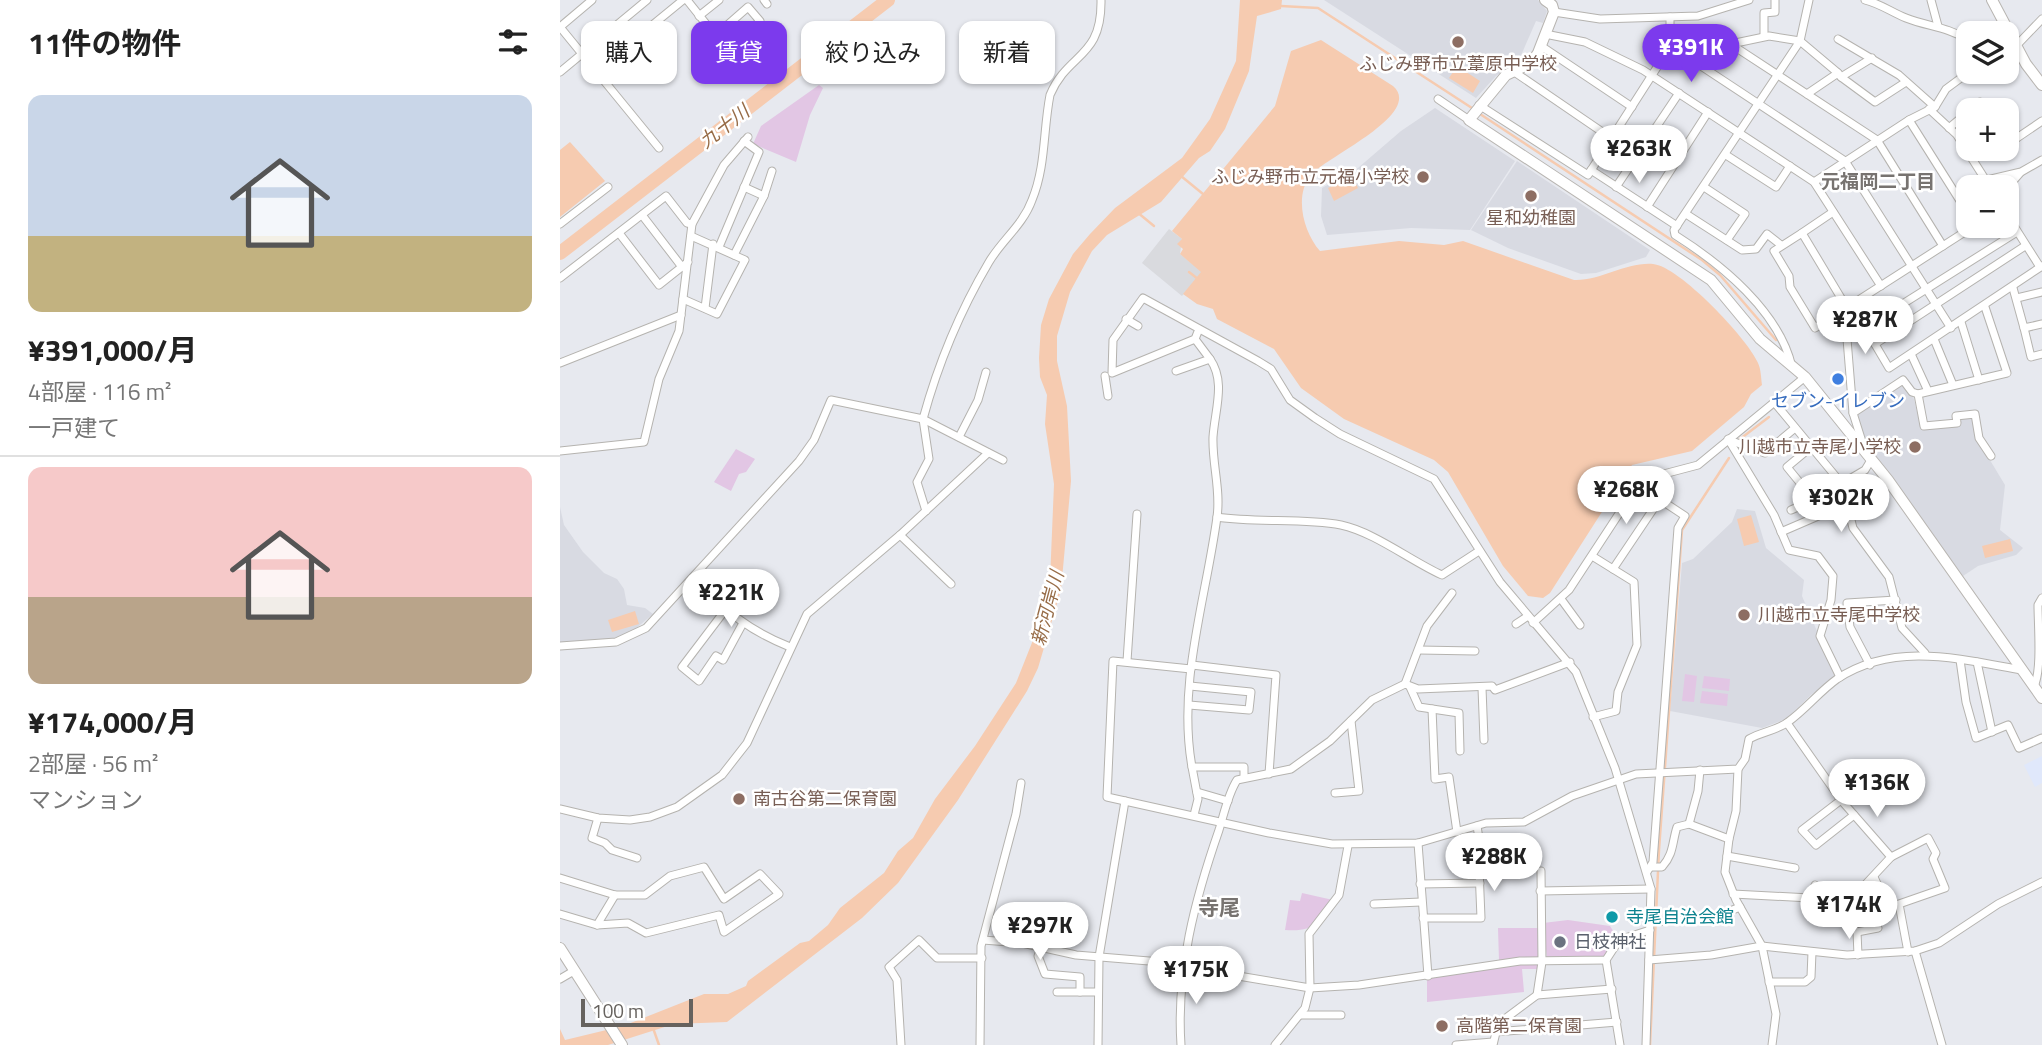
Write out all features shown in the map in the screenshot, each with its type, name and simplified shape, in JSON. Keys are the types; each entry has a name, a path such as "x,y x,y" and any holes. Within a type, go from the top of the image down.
{"street":[{"path":"581,53 560,27 592,0"},
{"path":"622,21 647,0"},
{"path":"659,21 685,0 703,21"},
{"path":"699,16 719,0"},
{"path":"926,511 917,482 929,459 923,419 942,355 990,260 1024,218 1032,203 1043,165 1050,95 1055,85 1096,39 1101,17 1101,0"},
{"path":"1469,120 1479,105 1513,71 1531,62 1541,46 1552,5 1600,19 1698,16 1749,0"},
{"path":"1764,35 1764,13 1775,12 1775,0"},
{"path":"1792,367 1787,346 1741,286 1715,261 1675,235 1676,226 1800,41 1809,0"},
{"path":"1869,0 1889,7 1905,18 1938,26 1956,34"},
{"path":"1931,0 1938,26"},
{"path":"1992,0 2002,21"},
{"path":"732,21 748,7 760,21"},
{"path":"1479,105 1588,175 1670,47 1670,17"},
{"path":"2019,37 2042,19"},
{"path":"1545,34 1585,42 1652,75 1814,183 1881,286"},
{"path":"1667,52 1683,54 1764,35 1800,41 1875,102 1906,82"},
{"path":"1838,39 1872,58 1922,93 1983,175"},
{"path":"1729,43 1877,140 1943,246"},
{"path":"1541,46 1632,107"},
{"path":"2019,52 2042,85"},
{"path":"1683,54 1845,161 1951,328"},
{"path":"560,72 581,55"},
{"path":"1807,94 1872,58"},
{"path":"1513,71 1611,138"},
{"path":"1814,183 1877,140 1932,108 1945,89 1956,81"},
{"path":"606,84 659,148"},
{"path":"1616,187 1679,93"},
{"path":"1438,99 1712,280 1760,339 1805,377 1868,456 2042,698"},
{"path":"1647,207 1708,112"},
{"path":"1909,120 1956,194"},
{"path":"2019,137 2042,121"},
{"path":"1949,128 1956,122"},
{"path":"560,451 644,442 659,379 674,349 692,224 724,164 746,139 759,152 716,246 705,307"},
{"path":"1726,155 1776,187 1790,166"},
{"path":"2013,175 2042,160"},
{"path":"1591,170 1676,226"},
{"path":"734,255 764,196 772,172"},
{"path":"560,224 608,187"},
{"path":"744,187 764,196"},
{"path":"1704,187 1745,214 1727,240"},
{"path":"560,278 666,197 687,223 692,224"},
{"path":"1833,212 1774,251 1789,276 1790,287 1815,328 1956,238"},
{"path":"1686,214 1742,250 1756,249 1773,226"},
{"path":"642,215 685,265"},
{"path":"619,233 659,285 685,265"},
{"path":"1802,233 1847,308"},
{"path":"1768,234 1782,245"},
{"path":"683,299 717,314 745,260 691,236"},
{"path":"1866,329 1889,368 2038,272 2041,267 2019,236"},
{"path":"1847,339 1926,290 2021,239"},
{"path":"1875,344 1935,305 2021,239"},
{"path":"2013,288 2031,357 2042,354"},
{"path":"2017,298 2042,292"},
{"path":"1108,396 1113,340 1143,298 1271,369 1290,400 1329,427 1434,479 1479,551 1531,620 1570,662 1594,717 1650,870"},
{"path":"1853,413 1903,380 1912,392 1918,394 2007,373 1985,307"},
{"path":"560,363 681,315"},
{"path":"1791,510 1814,500 1865,470 1868,456 1853,413 1847,339 1833,317"},
{"path":"1126,319 1138,326"},
{"path":"1961,322 1979,380"},
{"path":"2024,328 2042,324"},
{"path":"1094,377 1108,374 1195,339 1199,329"},
{"path":"1194,815 1196,792 1188,744 1191,667 1217,517 1219,495 1213,438 1220,381 1217,369 1195,339"},
{"path":"1934,339 1953,385"},
{"path":"1911,354 1928,391"},
{"path":"1176,371 1209,359"},
{"path":"959,437 978,400 986,372"},
{"path":"1516,624 1531,620 1561,599 1641,481 1698,465 1805,377"},
{"path":"1918,394 1924,426 1957,423 1956,416 1975,414 1979,438 1992,456"},
{"path":"560,646 617,642 637,634 655,619 799,461 814,440 831,400 923,419 1003,460"},
{"path":"1774,402 1842,484 1853,528 1886,569 1902,628 1924,653"},
{"path":"1728,439 1765,453 1795,428"},
{"path":"1728,439 1774,515 1789,550 1818,556 1833,576 1830,600 1820,636 1840,677"},
{"path":"1811,447 1787,467 1814,500"},
{"path":"560,808 598,818 630,820 650,817 677,807 722,775 747,743 807,614 900,535 988,453"},
{"path":"1638,485 1685,516 1678,528 1650,870 1646,1045"},
{"path":"1613,569 1660,499"},
{"path":"1781,532 1846,504"},
{"path":"1127,661 1137,514"},
{"path":"1217,517 1341,526 1396,548 1414,562 1442,575 1479,551"},
{"path":"900,535 951,584"},
{"path":"1592,556 1634,582 1637,645 1618,692 1616,711 1594,717"},
{"path":"695,575 708,585 726,609 743,623 790,647"},
{"path":"1452,593 1427,626 1407,685 1419,707 1459,713 1460,751"},
{"path":"2034,686 2039,670 2041,642 2038,606 2042,598"},
{"path":"1561,599 1580,625"},
{"path":"1870,665 1850,626 1847,603 1896,600"},
{"path":"726,609 682,667 699,681 716,656 723,660 743,623"},
{"path":"1419,650 1475,651"},
{"path":"1772,1045 1776,1014 1762,946 1733,894 1725,872 1736,811 1738,769 1744,763 1749,739 1787,723 1810,699 1840,677 1899,656 1924,653 2021,670"},
{"path":"1959,660 1966,702 1976,738 2008,725 2019,748 2042,738"},
{"path":"1269,774 1276,675 1113,661 1107,797 1348,846 1418,844 1477,826 1524,822 1572,796 1618,780 1659,771 1738,769"},
{"path":"1181,1045 1183,968 1205,869 1237,780 1244,776 1291,769 1312,757 1372,700 1407,685 1418,689 1493,686 1495,690 1570,662"},
{"path":"1977,662 1992,732"},
{"path":"1189,705 1249,710 1251,692 1190,686"},
{"path":"1482,688 1484,740"},
{"path":"1432,709 1435,779 1449,777 1457,832"},
{"path":"1335,793 1359,791 1351,721"},
{"path":"1787,723 1842,800 1891,857"},
{"path":"1192,767 1244,767 1244,776"},
{"path":"1689,824 1698,791 1700,770"},
{"path":"980,1045 983,940 1021,783"},
{"path":"1196,792 1228,800"},
{"path":"1842,800 1802,830 1816,845 1854,815"},
{"path":"1098,1045 1099,957 1125,801"},
{"path":"598,818 592,838 605,843 612,850 636,858"},
{"path":"1650,870 1662,867 1673,852 1677,827 1689,824 1729,839"},
{"path":"1477,826 1481,851"},
{"path":"1851,923 1849,902 1891,857 1928,838 1936,853 1933,859 1945,888 1899,904 1942,1045"},
{"path":"1418,844 1428,976"},
{"path":"1275,1045 1301,1015 1310,988 1309,934 1339,895 1348,846"},
{"path":"1727,856 1795,868"},
{"path":"560,878 615,895 645,895 670,876 704,867 724,899 760,874 779,894 724,932 719,915 646,933 628,922 597,925 560,914"},
{"path":"1423,918 1481,918 1479,869"},
{"path":"1536,995 1542,962 1541,871"},
{"path":"1874,877 1885,901"},
{"path":"1649,960 1711,955 1762,946 1858,955 1912,951 1939,943 1998,904 2042,882"},
{"path":"1420,884 1480,883"},
{"path":"1815,885 1851,923 1857,933 1858,955"},
{"path":"1540,891 1651,889"},
{"path":"1733,894 1828,899"},
{"path":"597,925 615,895"},
{"path":"1374,904 1421,902"},
{"path":"1620,1045 1606,960 1619,940 1650,926 1713,918 1740,907"},
{"path":"1857,933 1878,928"},
{"path":"901,1045 897,980 890,967 919,940 937,958 982,958"},
{"path":"983,940 1099,957 1149,961 1310,988 1428,976 1520,961 1606,960"},
{"path":"560,948 572,972 622,1045"},
{"path":"1041,948 1038,956 1045,974 1080,977 1080,992"},
{"path":"1769,982 1805,982 1811,977 1812,951"},
{"path":"560,979 572,972"},
{"path":"1456,1045 1493,1043 1498,1024 1536,995 1612,989"},
{"path":"1057,992 1098,992"},
{"path":"1301,1015 1341,1015"},
{"path":"1495,1032 1617,1022"}],"shaded area":[{"name":"ふじみ野市立葦原中学校","path":"1324,0 1538,0 1547,11 1543,23 1536,21 1519,60 1496,76 1476,98"},
{"path":"819,85 823,88 810,115 796,162 753,144 761,126"},
{"name":"ふじみ野市立元福小学校","path":"1435,108 1515,161 1470,230 1411,228 1327,235 1321,216 1322,188 1358,168 1401,131"},
{"name":"星和幼稚園","path":"1517,161 1650,250 1646,257 1596,273 1581,274 1508,248 1471,230"},
{"path":"1169,229 1182,239 1180,254 1202,272 1182,296 1142,263"},
{"path":"1902,383 1914,399 1921,429 1958,426 1960,418 1972,416 1976,437 2005,485 2000,530 2023,548 2016,555 1978,566 1963,576 1866,442 1855,413"},
{"path":"736,449 755,459 746,472 739,474 731,491 714,482"},
{"path":"560,507 564,525 583,552 604,573 617,579 624,589 627,605 645,608 653,614 628,635 600,641 560,643"},
{"name":"川越市立寺尾中学校","path":"1737,509 1755,511 1766,548 1804,580 1802,596 1837,678 1812,694 1786,719 1762,728 1670,711 1682,563 1693,559 1732,522"},
{"path":"1685,674 1697,676 1694,702 1682,701"},
{"path":"1704,676 1730,679 1729,691 1702,688"},
{"path":"1702,691 1728,694 1727,706 1700,703"},
{"path":"2042,756 2042,783 2035,787 2024,765"},
{"path":"1302,893 1333,900 1314,924 1303,929 1285,930 1290,900 1300,901"},
{"path":"1568,920 1610,926 1617,937 1606,956 1547,958 1543,923"},
{"path":"1498,928 1539,928 1540,959 1499,961"},
{"path":"1508,963 1538,963 1540,969 1522,969 1524,992 1427,1002 1427,979"}],"water":[{"name":"新河岸川","path":"1240,0 1282,0 1281,9 1257,16 1249,71 1225,129 1210,151 1199,158 1161,202 1107,235 1092,251 1070,292 1057,336 1057,361 1067,406 1071,481 1061,590 1038,668 1027,691 958,800 898,883 862,918 727,1022 674,1024 608,1045 560,1045 560,1029 565,1040 623,1026 704,994 728,994 746,986 748,981 800,943 809,941 828,925 840,908 884,873 898,851 913,838 935,799 975,746 1016,683 1037,630 1050,580 1054,484 1045,424 1047,395 1040,377 1039,358 1041,325 1049,299 1073,254 1090,234 1115,208 1182,158 1210,119 1236,61"},
{"path":"1321,40 1393,86 1399,97 1395,109 1384,122 1318,168 1305,185 1303,215 1309,235 1320,251 1399,241 1444,245 1463,241 1574,280 1653,264 1679,277 1712,305 1752,352 1759,365 1762,385 1751,394 1744,407 1692,451 1632,465 1550,593 1543,598 1528,596 1503,566 1448,472 1434,460 1344,419 1301,388 1274,349 1217,319 1213,309 1197,304 1183,294 1201,272 1180,254 1183,249 1177,244 1182,239 1172,231 1275,106 1291,51"},
{"path":"1457,66 1480,81 1473,93 1449,78"},
{"path":"570,142 605,181 560,217 560,150"},
{"path":"1352,176 1358,188 1334,201 1328,188"},
{"path":"1751,515 1759,542 1744,546 1737,519"},
{"path":"2010,539 2013,551 1985,558 1982,546"},
{"path":"635,611 639,624 612,632 608,620"}],"waterway":[{"name":"九十川","path":"560,253 888,0"},
{"path":"1281,6 1318,8 1475,110"},
{"path":"1480,114 1702,260 1720,275 1776,340"},
{"path":"1181,176 1203,194"},
{"path":"1137,212 1154,226"},
{"path":"1189,272 1198,279"},
{"path":"1740,439 1769,417"},
{"path":"1650,1045 1659,850 1682,530 1729,458"},
{"path":"653,1028 659,1045"}],"place":[{"name":"ふじみ野市立葦原中学校","path":"1458,42"},
{"name":"ふじみ野市立元福小学校","path":"1423,177"},
{"name":"星和幼稚園","path":"1531,196"},
{"name":"セブン-イレブン","path":"1838,379"},
{"name":"川越市立寺尾小学校","path":"1915,447"},
{"name":"川越市立寺尾中学校","path":"1744,615"},
{"name":"南古谷第二保育園","path":"739,799"},
{"name":"寺尾自治会館","path":"1612,917"},
{"name":"日枝神社","path":"1560,942"},
{"name":"高階第二保育園","path":"1442,1026"}],"district":[{"name":"元福岡二丁目","path":"1878,181"},
{"name":"寺尾","path":"1219,908"}]}
